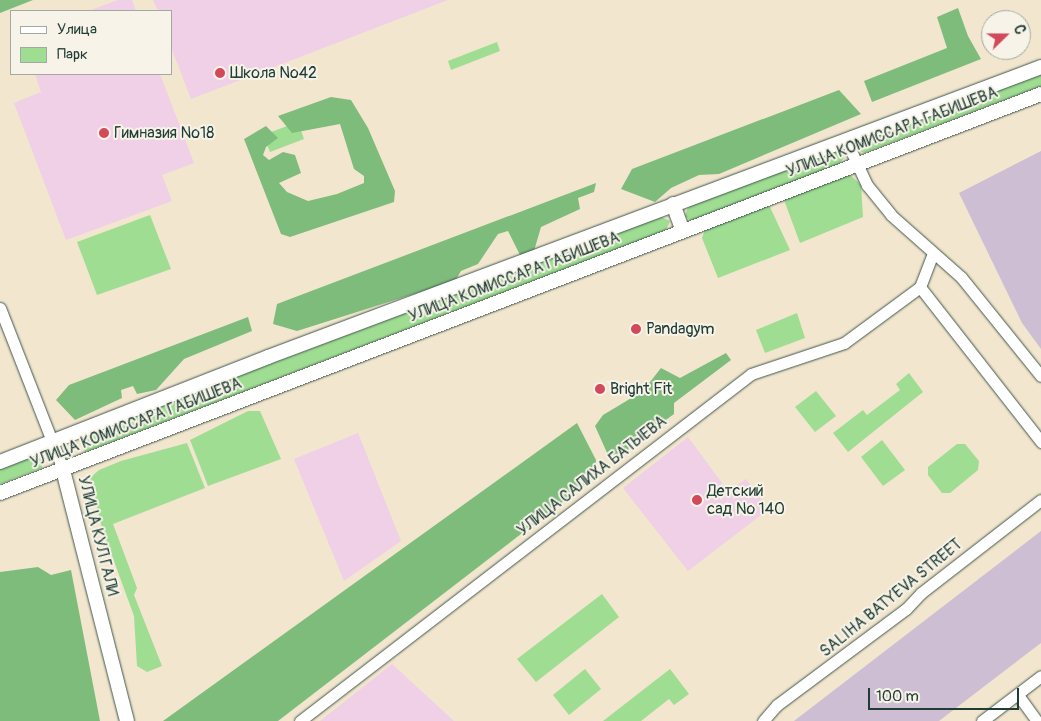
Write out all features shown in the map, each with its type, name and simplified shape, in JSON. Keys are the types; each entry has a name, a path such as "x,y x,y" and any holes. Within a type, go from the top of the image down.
{"street":[{"name":"УЛИЦА КОМИССАРА ГАБИШЕВА","path":"0,462 268,357 1041,67"},
{"name":"УЛИЦА КОМИССАРА ГАБИШЕВА","path":"0,493 1041,94"},
{"path":"846,140 856,166 891,215 962,277 1041,376"},
{"path":"673,204 683,231"},
{"path":"933,252 920,287 1041,442"},
{"name":"УЛИЦА САЛИХА БАТЫЕВА","path":"300,721 751,374 844,343 920,287"},
{"name":"УЛИЦА КУЛ ГАЛИ","path":"0,308 63,470 127,721"},
{"name":"SALIHA BATYEVA STREET","path":"763,721 777,704 906,609 921,593 1041,500"},
{"path":"982,721 1041,676"},
{"path":"1018,695 1037,721"}],"shaded area":[{"path":"118,0 132,0 136,10 91,10"},
{"name":"Школа №42","path":"153,0 448,0 191,99 172,50 172,10 158,10"},
{"name":"Гимназия №18","path":"35,75 160,75 194,163 162,175 172,201 66,240 14,103 41,92"},
{"path":"1041,151 1041,349 1022,323 959,193"},
{"path":"358,433 401,541 344,581 294,459"},
{"name":"Детский сад № 140","path":"688,437 728,491 746,479 769,509 688,571 623,488"},
{"path":"1041,531 1041,643 939,721 794,721"},
{"path":"392,664 454,721 320,721"}],"green space":[{"path":"0,0 33,0 0,13"},
{"path":"958,8 968,36 981,59 872,102 864,81 947,48 937,17"},
{"path":"497,42 500,51 451,70 448,61"},
{"path":"1041,71 1041,86 864,153 856,149 856,143"},
{"path":"839,90 861,114 719,174 699,175 671,188 655,202 621,189 632,169"},
{"path":"331,97 351,100 368,128 395,191 394,202 290,237 281,234 244,139 266,126 278,138 266,147 263,155 269,160 283,152 295,155 301,173 279,183 287,192 308,201 337,194 364,183 364,176 354,169 340,124 292,133 278,116"},
{"path":"298,122 304,139 270,152 263,135"},
{"path":"837,150 844,158 839,164 691,221 685,216 688,207"},
{"path":"848,173 861,185 863,217 800,243 784,200 789,195"},
{"path":"596,183 594,192 578,198 580,209 541,227 534,251 520,255 508,231 498,234 478,264 461,271 455,281 297,331 273,324 277,304"},
{"path":"769,205 790,250 718,278 702,238 705,230"},
{"path":"150,215 171,269 97,295 77,242"},
{"path":"661,217 670,221 666,230 85,452 79,436"},
{"path":"797,313 805,338 765,353 756,330"},
{"path":"248,317 252,331 184,359 156,390 137,394 133,386 121,390 122,398 75,420 56,400 69,385"},
{"path":"726,353 731,360 674,403 674,414 630,446 626,454 608,455 595,426 603,415 643,391 661,368 680,378"},
{"path":"909,373 923,392 848,452 833,433 863,410 867,415 900,390 896,384"},
{"path":"816,391 836,416 815,432 795,407"},
{"path":"248,411 260,411 281,459 208,486 190,440"},
{"path":"577,423 596,460 595,477 278,721 163,721"},
{"path":"882,440 905,470 883,486 861,457"},
{"path":"187,443 205,488 113,524 137,588 134,595 162,666 147,672 137,666 134,616 102,528 90,478 99,470 121,461"},
{"path":"957,444 965,444 979,461 978,470 950,493 942,493 928,475 928,467"},
{"path":"34,454 41,457 42,468 0,484 0,467"},
{"path":"38,567 51,575 71,570 100,721 0,721 0,572"},
{"path":"602,594 619,617 536,682 517,659"},
{"path":"585,669 601,689 569,715 553,695"},
{"path":"670,669 689,694 674,705 669,699 641,721 603,721"}],"place":[{"name":"Школа №42","path":"220,73"},
{"name":"Гимназия №18","path":"104,133"},
{"name":"Pandagym","path":"636,329"},
{"name":"Bright Fit","path":"600,389"},
{"name":"Детский сад № 140","path":"697,500"}]}
